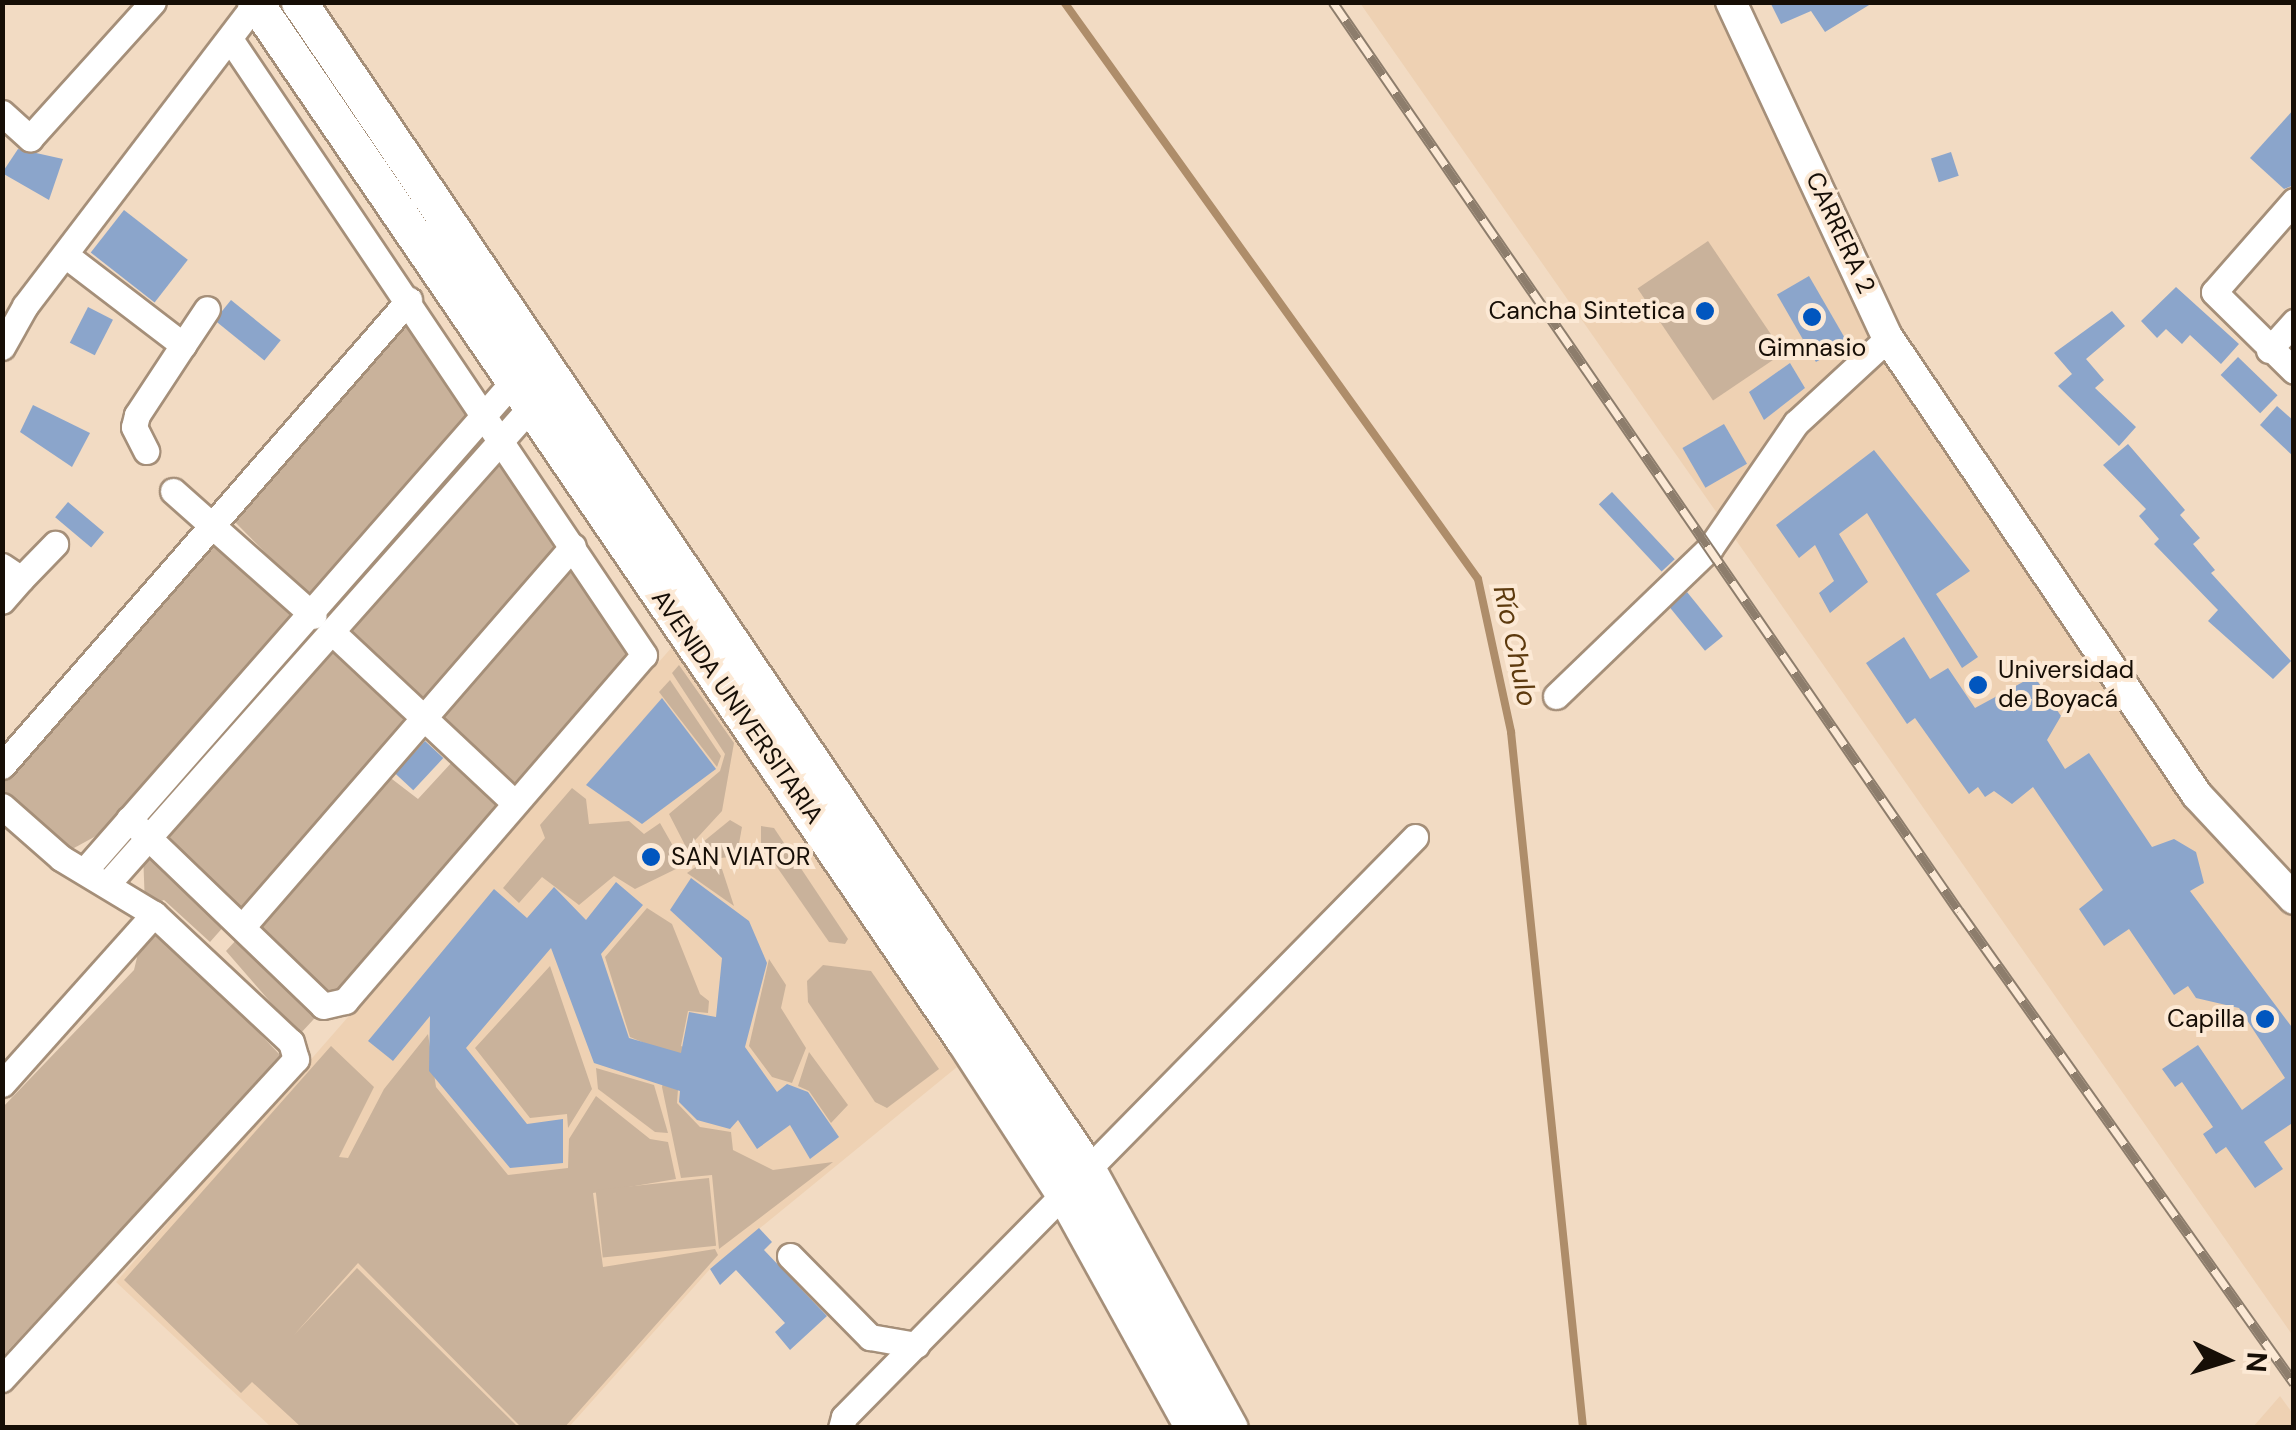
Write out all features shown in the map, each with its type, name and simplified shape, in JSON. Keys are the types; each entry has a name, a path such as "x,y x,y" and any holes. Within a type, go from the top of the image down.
{"main road":[{"name":"AVENIDA UNIVERSITARIA","path":"298,2 1076,1183 1230,1428"},
{"name":"AVENIDA UNIVERSITARIA","path":"256,3 520,396 825,834 1076,1183 1193,1428"}],"street":[{"path":"2,112 30,138 152,2"},
{"name":"CARRERA 2","path":"1731,2 1888,338 2197,796 2294,899"},
{"path":"2,347 25,306 68,257 256,3"},
{"path":"138,827 323,1006 345,1001 644,655 504,438 230,39"},
{"path":"2294,200 2214,292 2294,371"},
{"path":"68,257 183,344"},
{"path":"2,766 209,522 410,300"},
{"path":"146,451 134,427 137,415 207,309"},
{"path":"2269,350 2294,322"},
{"path":"1556,696 1710,548 1796,423 1888,338"},
{"path":"323,624 486,412 520,396"},
{"path":"85,870 138,827 323,624 504,438 520,396"},
{"path":"173,490 514,803"},
{"path":"2,601 12,572 55,544"},
{"path":"243,926 574,546"},
{"path":"2,806 85,870 154,914 291,1042 296,1058 2,1379"},
{"path":"109,882 138,827"},
{"path":"841,1428 916,1345 1415,837"},
{"path":"2,1084 154,914"},
{"path":"790,1256 870,1337 916,1345"}],"shaded area":[{"name":"Universidad de Boyacá","path":"1360,3 1721,3 1960,451 2293,901 2293,1336"},
{"name":"Cancha Sintetica","path":"1708,241 1783,353 1713,400 1638,289"},
{"path":"411,319 496,442 338,626 228,515"},
{"path":"507,457 562,544 421,704 344,632"},
{"path":"217,530 300,618 118,824 63,854 3,794 3,770"},
{"path":"573,561 631,654 515,790 437,713"},
{"path":"335,646 410,716 210,942 164,900 145,906 143,852"},
{"name":"SAN VIATOR","path":"672,647 957,1067 710,1269 569,1427 271,1427 116,1282"},
{"path":"679,665 734,743 722,811 687,849 669,814 720,771 725,754 672,673"},
{"path":"670,680 721,756 717,767 659,692"},
{"path":"453,761 508,811 299,1035 226,951 388,776 418,799"},
{"path":"572,788 586,799 589,824 629,821 644,834 660,823 681,860 678,868 635,889 614,876 579,905 542,877 519,903 503,888 545,838 540,825"},
{"path":"730,820 742,827 738,849 729,857 705,860 698,846"},
{"path":"761,826 774,828 848,939 845,944 829,942 761,844"},
{"path":"697,866 721,866 734,906 687,873"},
{"path":"647,908 672,924 700,994 709,1001 708,1013 688,1011 681,1046 688,1049 680,1058 630,1037 605,957"},
{"path":"163,932 281,1056 3,1356 3,1107 134,970 141,941"},
{"path":"769,959 786,985 781,1008 806,1048 792,1083 772,1077 749,1046"},
{"path":"823,965 871,971 939,1069 887,1108 875,1102 808,1002 807,981"},
{"path":"550,966 592,1089 568,1128 567,1114 530,1118 475,1048"},
{"path":"428,1034 436,1087 508,1175 568,1168 569,1139 596,1096 650,1139 668,1142 676,1179 593,1193 603,1267 715,1249 718,1255 564,1428 521,1427 358,1263 294,1335 357,1268 518,1427 301,1427 252,1382 241,1393 124,1280 331,1046 374,1087 339,1157 348,1158 384,1089"},
{"path":"809,1052 848,1105 831,1123 809,1091 798,1086"},
{"path":"596,1068 654,1085 668,1133 655,1132 598,1089"},
{"path":"666,1072 679,1075 677,1103 700,1127 731,1132 733,1150 773,1170 833,1162 719,1249 712,1175 681,1178 662,1087"},
{"path":"709,1178 716,1246 603,1258 596,1190"},
{"path":"2280,1396 2293,1414 2293,1427 2253,1427"}],"building":[{"path":"1770,2 1874,2 1825,32 1811,11 1781,24"},
{"path":"2294,109 2294,185 2284,189 2250,158"},
{"path":"18,149 63,159 49,200 2,173"},
{"path":"1951,152 1959,176 1939,182 1931,158"},
{"path":"124,210 188,260 155,302 91,253"},
{"name":"Gimnasio","path":"1809,276 1848,344 1816,362 1777,294"},
{"path":"2176,287 2239,344 2221,364 2190,335 2182,344 2166,329 2157,338 2141,321"},
{"path":"231,300 281,340 264,360 215,320"},
{"path":"88,307 113,320 95,355 70,343"},
{"path":"2112,311 2125,326 2086,359 2104,380 2095,388 2136,427 2119,446 2058,386 2072,374 2054,353"},
{"path":"2238,357 2278,395 2260,413 2221,375"},
{"path":"1790,363 1805,388 1764,420 1749,392"},
{"path":"33,405 90,433 72,467 20,432"},
{"path":"2277,406 2294,421 2294,457 2260,425"},
{"path":"1724,424 1747,464 1705,488 1682,448"},
{"path":"2128,444 2185,510 2180,515 2200,538 2193,544 2215,570 2211,573 2291,661 2273,679 2208,621 2218,610 2154,544 2159,539 2139,516 2146,509 2103,465"},
{"path":"1874,450 1970,571 1936,594 1978,657 1962,668 1867,513 1839,534 1868,582 1830,613 1819,593 1834,581 1815,545 1799,558 1776,525"},
{"path":"1612,492 1675,559 1662,572 1599,504"},
{"path":"68,502 104,532 91,548 55,517"},
{"path":"1687,592 1723,636 1705,651 1669,606"},
{"path":"1904,637 1930,679 1948,668 1975,708 2034,676 2061,716 2047,740 2065,769 2089,753 2152,847 2174,839 2196,852 2204,883 2190,891 2294,1030 2294,1122 2264,1142 2283,1169 2255,1188 2226,1147 2216,1154 2203,1134 2213,1127 2182,1082 2175,1087 2162,1069 2198,1045 2242,1110 2285,1078 2239,1008 2196,998 2188,986 2174,995 2129,929 2104,946 2079,909 2103,890 2033,787 2012,804 1994,791 1985,797 1978,787 1969,794 1915,718 1907,724 1866,663"},
{"path":"662,698 716,769 642,824 586,785"},
{"path":"425,741 443,758 413,790 395,773"},
{"path":"691,878 749,921 767,963 745,1047 777,1092 787,1084 808,1092 839,1137 810,1159 790,1125 757,1149 738,1120 730,1129 697,1120 679,1102 680,1091 594,1063 551,948 466,1048 527,1124 563,1119 563,1163 510,1168 429,1071 430,1016 393,1061 368,1041 494,889 527,918 554,887 586,920 616,882 643,905 601,954 629,1038 681,1053 689,1012 716,1017 722,958 670,910"},
{"path":"759,1228 772,1242 764,1250 827,1316 790,1350 775,1332 785,1323 736,1270 720,1285 710,1269"}],"waterway":[{"name":"Río Chulo","path":"1064,2 1478,579 1511,732 1583,1428"}],"railway":[{"path":"1333,2 1959,911 2294,1383"}],"place":[{"name":"Cancha Sintetica","path":"1705,311"},
{"name":"Gimnasio","path":"1812,317"},
{"name":"Universidad de Boyacá","path":"1978,685"},
{"name":"SAN VIATOR","path":"651,857"},
{"name":"Capilla","path":"2265,1019"}]}
